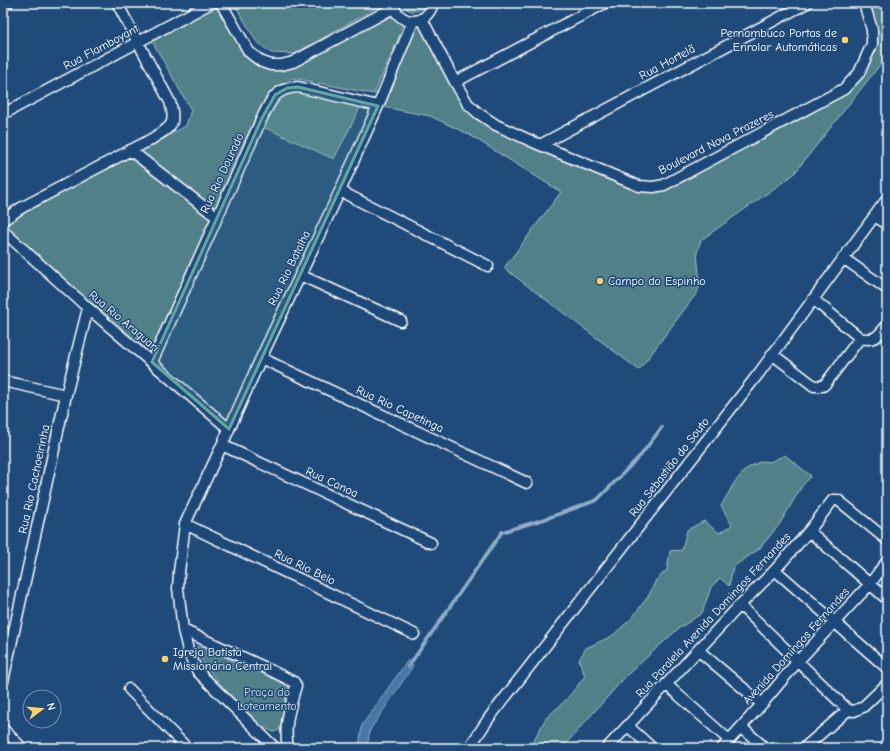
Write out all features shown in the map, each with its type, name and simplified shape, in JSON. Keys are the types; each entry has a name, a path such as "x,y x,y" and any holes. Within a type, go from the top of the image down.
{"street":[{"path":"3,6 8,3"},
{"path":"3,220 21,208 150,140 168,128 172,123 173,115 170,102 118,3"},
{"name":"Rua Flamboyant","path":"3,114 211,3"},
{"path":"221,3 249,52 262,62 271,65 281,65 292,62 393,6 402,18 418,20"},
{"name":"Rua Rio Batalha","path":"275,748 198,672 189,654 183,630 178,588 185,524 418,20 428,15 432,9 433,3"},
{"path":"455,82 605,3"},
{"name":"Rua Hortelã","path":"540,145 807,3"},
{"name":"Boulevard Nova Prazeres","path":"418,20 468,104 478,113 496,125 540,145 639,186 653,187 664,185 844,89 859,73 872,44 872,30 864,3"},
{"name":"Rua Rio Dourado","path":"152,362 267,107 280,91 287,88 298,87 378,106"},
{"path":"130,150 217,217"},
{"path":"340,191 488,266"},
{"name":"Rua Sebastião do Souto","path":"469,748 489,718 740,398 887,199"},
{"path":"875,216 887,224"},
{"name":"Rua Rio Araguari","path":"3,231 88,308 229,429"},
{"path":"843,258 887,289"},
{"path":"300,275 401,321"},
{"path":"813,299 860,338 866,340 877,337 887,325"},
{"name":"Rua Rio Cachoeirinha","path":"3,681 66,396 88,308"},
{"path":"772,354 814,386 818,386 826,383 860,338"},
{"name":"Rua Rio Capetinga","path":"261,358 527,484"},
{"path":"3,381 66,396"},
{"name":"Rua Canoa","path":"222,445 432,543"},
{"name":"Rua Paralela Avenida Domingos Fernandes","path":"607,748 740,605 775,570 809,531 832,501 837,499 887,540"},
{"name":"Rua Rio Belo","path":"185,524 414,634"},
{"path":"809,531 887,599"},
{"name":"Avenida Domingos Fernandes","path":"725,744 762,704 798,661 870,584 887,561"},
{"path":"775,570 887,668"},
{"path":"740,605 848,710 854,711 863,707 887,684"},
{"path":"183,630 294,682 296,686 286,722 288,748"},
{"path":"698,650 762,704"},
{"path":"666,684 725,744"},
{"path":"129,689 187,748"},
{"path":"804,748 848,710"},
{"path":"628,726 652,748"},
{"path":"741,727 765,748"},
{"path":"3,729 22,748"}],"highlighted area":[{"path":"298,87 378,106 229,429 152,362 262,118 275,95 287,88"}],"green space":[{"path":"234,3 385,3 294,54 271,53 256,41"},
{"path":"402,3 425,3 423,7 417,11 410,11 404,7"},
{"path":"864,3 887,3 887,56 793,175 701,240 697,252 700,286 696,294 639,370 504,268 561,192 468,134 430,116 378,106 418,21 468,104 496,125 653,187 844,89 872,44"},
{"path":"217,4 263,68 291,67 384,17 393,17 402,24 402,30 374,94 293,78 277,89 287,88 363,102 334,159 259,125 215,212 137,151 186,126 191,110 152,41"},
{"path":"130,150 217,217 152,362 3,229 3,220"},
{"path":"785,455 811,476 802,486 779,525 759,549 733,567 729,586 720,578 711,587 702,613 678,629 627,675 562,748 532,748 531,745 546,718 567,699 585,676 579,660 586,648 612,636 632,618 649,595 656,580 667,570 670,551 682,550 687,530 704,521 719,533 732,525 721,506 734,483 746,469 761,461 770,462"},
{"name":"Praça do Loteamento","path":"199,646 293,686 294,689 279,730 274,732 262,726 234,699 213,676 205,664 196,647"}],"water":[{"path":"408,660 413,666 370,730 367,748 359,748 362,725"}],"waterway":[{"path":"408,667 502,532 545,519 597,500 641,455 662,427"}],"place":[{"name":"Pernambuco Portas de Enrolar Automáticas","path":"845,40"},
{"name":"Campo do Espinho","path":"600,281"},
{"name":"Igreja Batista Missionária Central","path":"165,659"}]}
